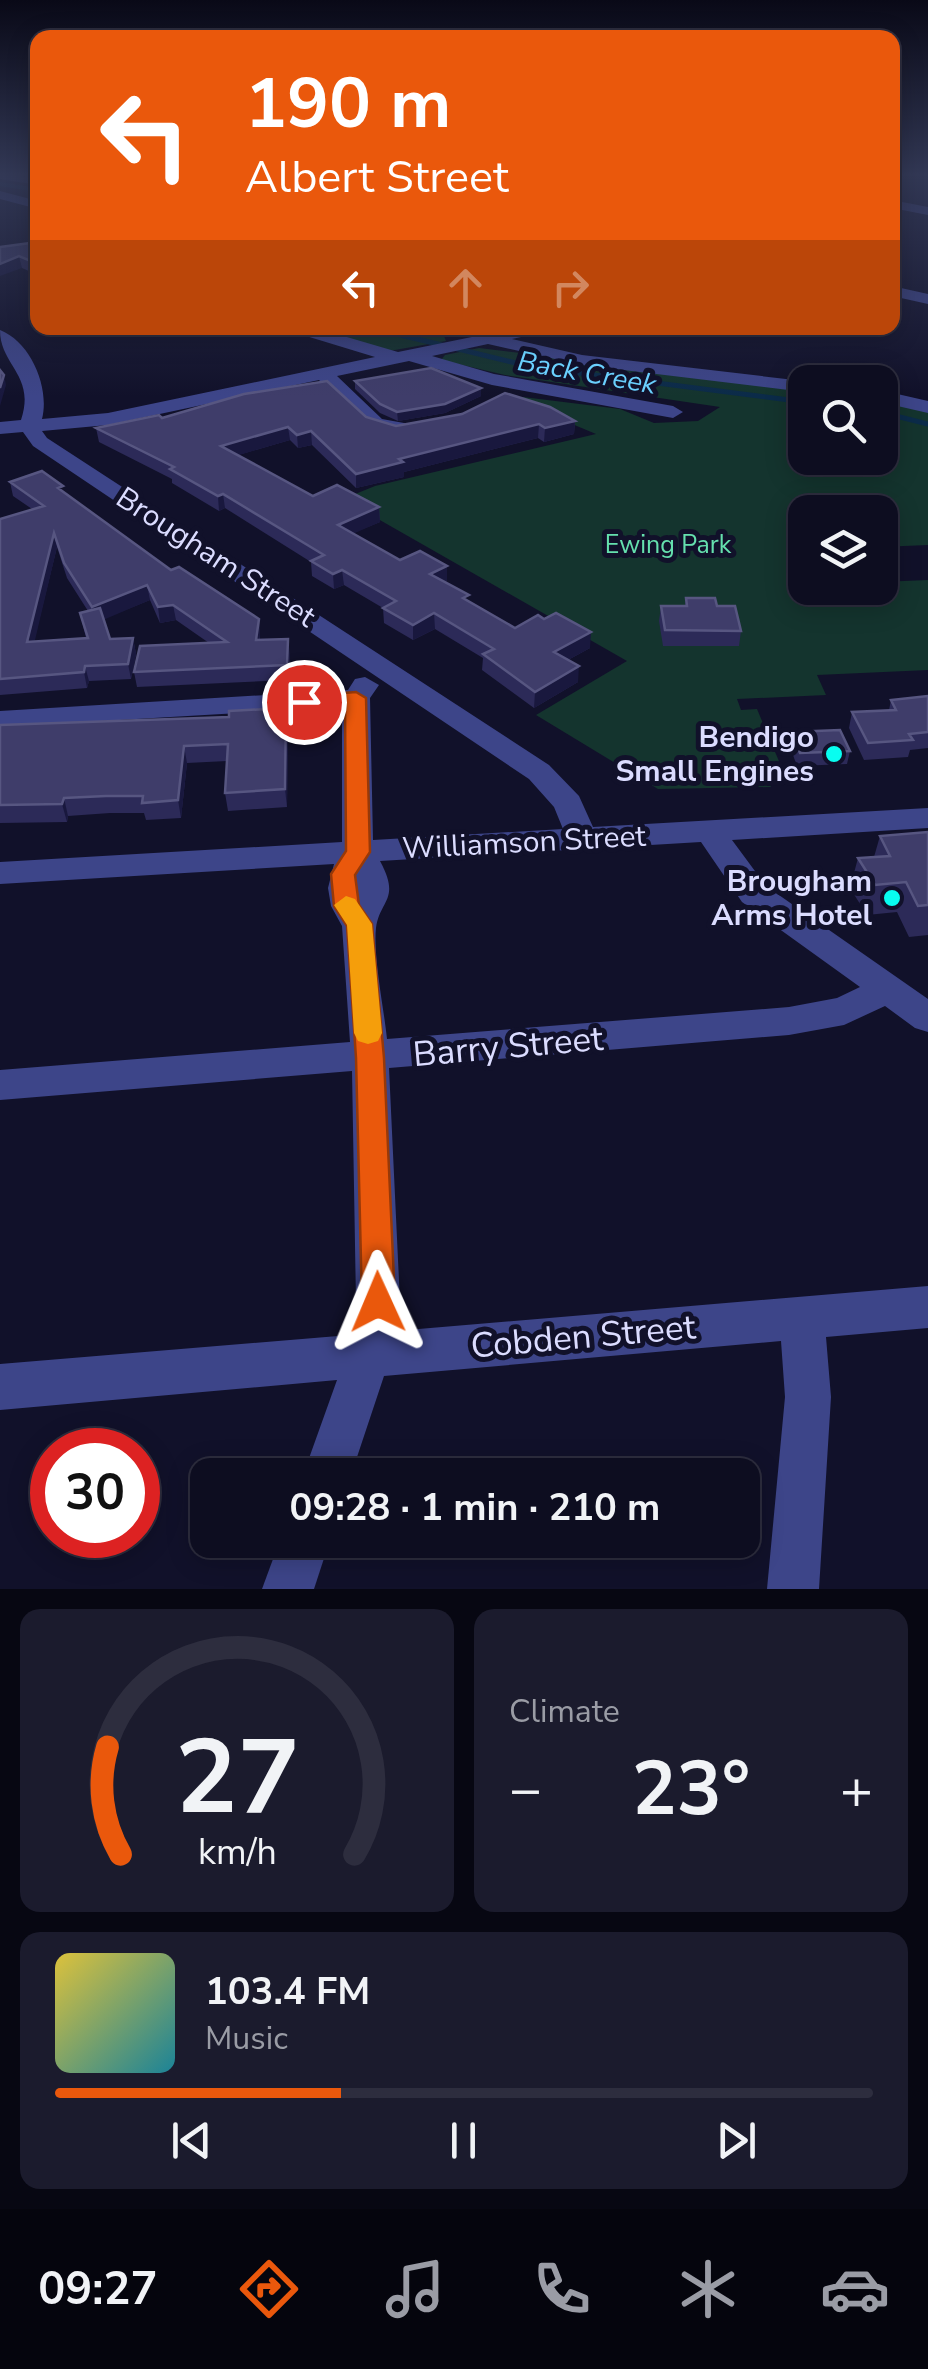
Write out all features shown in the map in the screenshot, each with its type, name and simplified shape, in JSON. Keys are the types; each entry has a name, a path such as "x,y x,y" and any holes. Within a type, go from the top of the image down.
{"street":[{"path":"900,292 928,299"},
{"path":"0,335 34,382 37,404 28,427"},
{"path":"328,335 521,385 673,412"},
{"path":"487,339 506,335"},
{"path":"0,428 108,419 412,355 459,336 572,358 788,384"},
{"path":"324,374 380,426 403,430 427,425"},
{"path":"496,401 521,385"},
{"path":"898,400 928,407"},
{"name":"Brougham Street","path":"28,427 60,457 390,670 548,778 568,802 582,838"},
{"path":"333,1458 369,1354 379,1280 360,924 346,906 343,874 358,852 356,698 364,685 390,670"},
{"path":"0,719 356,698"},
{"name":"Williamson Street","path":"0,874 928,818"},
{"path":"712,832 740,880 754,894 928,1018"},
{"path":"890,988 928,1009"},
{"name":"Barry Street","path":"0,1085 788,1022 844,1011 890,988"},
{"name":"Cobden Street","path":"0,1387 928,1307"},
{"path":"793,1589 808,1397 802,1317"},
{"path":"288,1589 299,1558"}],"green space":[{"path":"335,335 441,335 446,341 389,351"},
{"name":"Ewing Park","path":"479,348 788,386 788,475 898,475 898,401 928,408 928,545 898,546 898,495 788,495 788,605 898,605 898,581 928,580 928,670 817,675 826,695 737,699 741,710 757,709 781,766 763,768 771,787 658,789 536,715 627,661 343,499 375,486 596,434 517,401 523,397 620,409 654,423 698,421 720,407 505,375 441,360 445,355"}],"building":[{"path":"0,249 30,249 30,261 19,256 0,264"},
{"path":"431,368 481,388 445,404 397,412 380,404 355,381"},
{"path":"327,381 366,417 396,426 462,414 505,393 550,407 575,421 545,428 539,424 399,459 403,462 356,474 311,431 297,435 288,427 221,446 313,496 337,485 379,507 338,525 400,560 420,551 447,566 430,574 469,595 463,598 515,628 538,615 544,619 556,613 591,632 554,652 579,666 535,692 483,654 494,649 434,613 413,625 383,608 396,601 342,570 333,574 311,561 324,555 223,494 218,496 170,469 174,467 96,428 159,415 162,418 244,394"},
{"path":"42,471 63,486 58,488 171,570 179,567 259,619 256,640 288,639 287,665 134,672 140,646 227,642 173,605 158,607 147,585 92,607 64,563 54,533 27,642 88,638 80,613 100,608 110,639 133,638 128,664 85,666 84,672 0,679 0,519 44,506 10,482"},
{"path":"686,598 715,598 717,606 735,606 741,631 665,630 661,606 687,606"},
{"path":"928,696 928,732 909,734 913,740 868,743 852,712 896,710 891,700"},
{"path":"286,708 285,789 225,793 228,744 184,746 178,800 142,803 143,796 106,796 64,798 62,804 0,805 0,725 229,717 229,711"},
{"path":"840,730 850,751 800,753 791,732"},
{"path":"928,832 928,905 918,906 906,882 875,885 858,858 890,856 880,836"}],"waterway":[{"name":"Back Creek","path":"401,335 532,367 788,400"},
{"name":"Back Creek","path":"898,416 928,424"}],"slow traffic":[{"path":"346,905 360,924 368,1033"}],"place":[{"name":"Bendigo Small Engines","path":"834,754"},
{"name":"Brougham Arms Hotel","path":"892,898"}],"route":[{"path":"304,702 356,698 358,852 343,874 346,906 360,924 370,1058 378,1302"}]}
